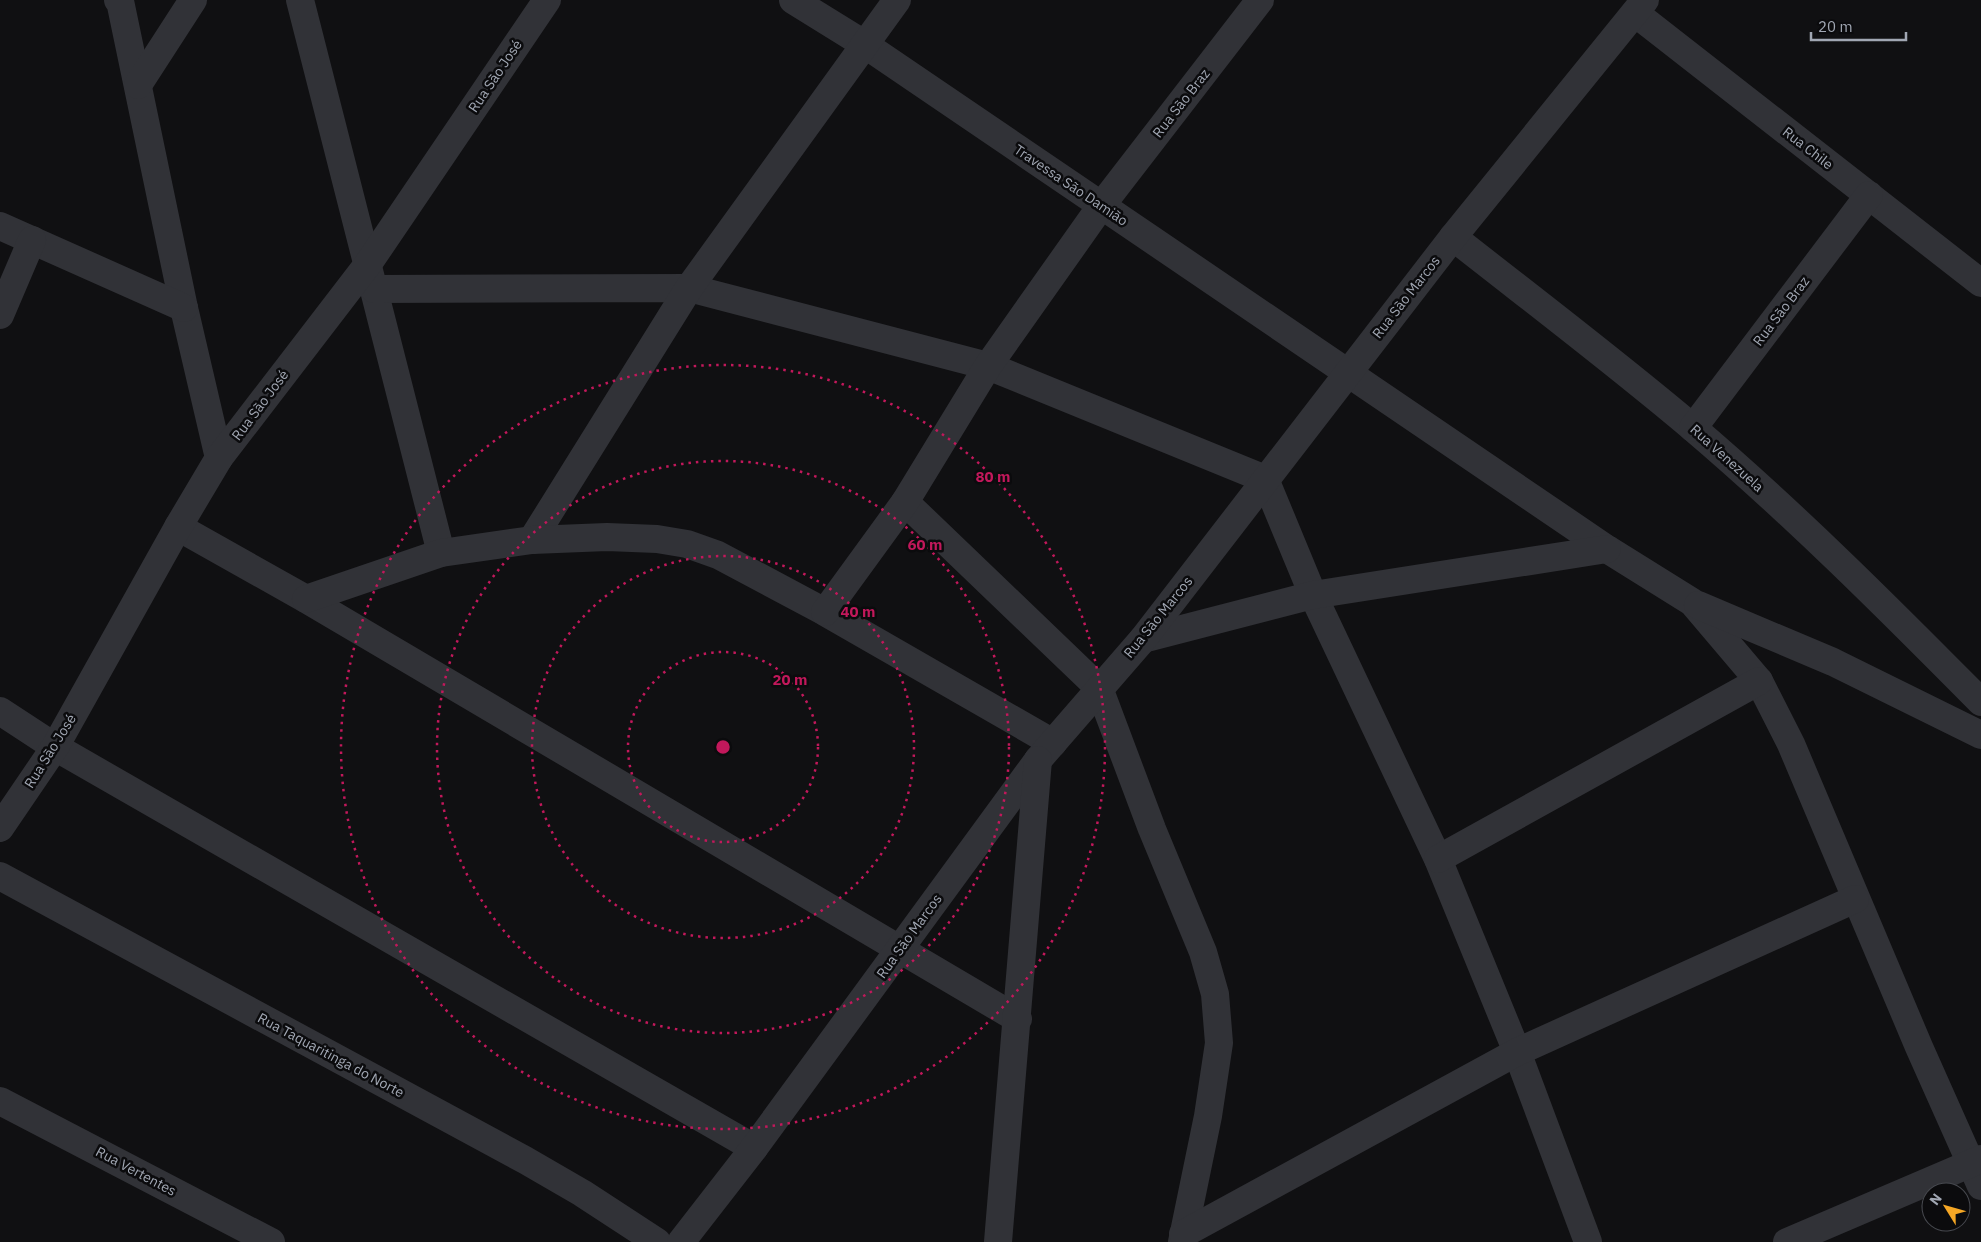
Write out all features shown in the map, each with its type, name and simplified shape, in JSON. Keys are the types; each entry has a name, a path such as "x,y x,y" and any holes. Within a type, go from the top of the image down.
{"street":[{"path":"119,0 184,308 219,458"},
{"path":"138,84 193,0"},
{"path":"300,0 441,553"},
{"name":"Rua São José","path":"0,828 54,747 219,458 368,264 547,0"},
{"name":"Travessa São Damião","path":"793,0 864,44 1607,549 1692,602"},
{"path":"532,540 689,288 897,0"},
{"name":"Rua São Braz","path":"825,612 905,502 988,366 1101,206 1260,0"},
{"name":"Rua Chile","path":"1640,6 1868,195 1981,282"},
{"name":"Rua São Marcos","path":"681,1242 754,1148 1046,751 1142,639 1453,237 1640,6"},
{"name":"Rua São Braz","path":"1693,428 1868,195"},
{"path":"0,226 184,308"},
{"name":"Rua Venezuela","path":"1453,237 1693,428 1797,521 1881,600 1981,702"},
{"path":"0,315 32,240"},
{"path":"374,290 689,288 988,366 1265,479 1313,595 1438,859 1517,1052 1588,1242"},
{"path":"905,502 1099,688 1152,829 1203,952 1215,994 1219,1043 1208,1116 1182,1238"},
{"path":"178,527 306,599 1018,1019"},
{"path":"306,599 441,553 532,540 607,537 657,539 687,544 718,555 825,612 1046,751 1018,1019 998,1242"},
{"path":"1142,639 1313,595 1607,549"},
{"path":"1692,602 1759,680 1791,744 1919,1047 1978,1169 1787,1242"},
{"path":"1692,602 1832,662 1981,735"},
{"path":"1438,859 1759,680"},
{"path":"0,711 54,747 754,1148"},
{"name":"Rua Taquaritinga do Norte","path":"0,876 525,1160 615,1214 656,1242"},
{"path":"1182,1238 1517,1052 1855,899"},
{"name":"Rua Vertentes","path":"0,1101 271,1242"}]}
